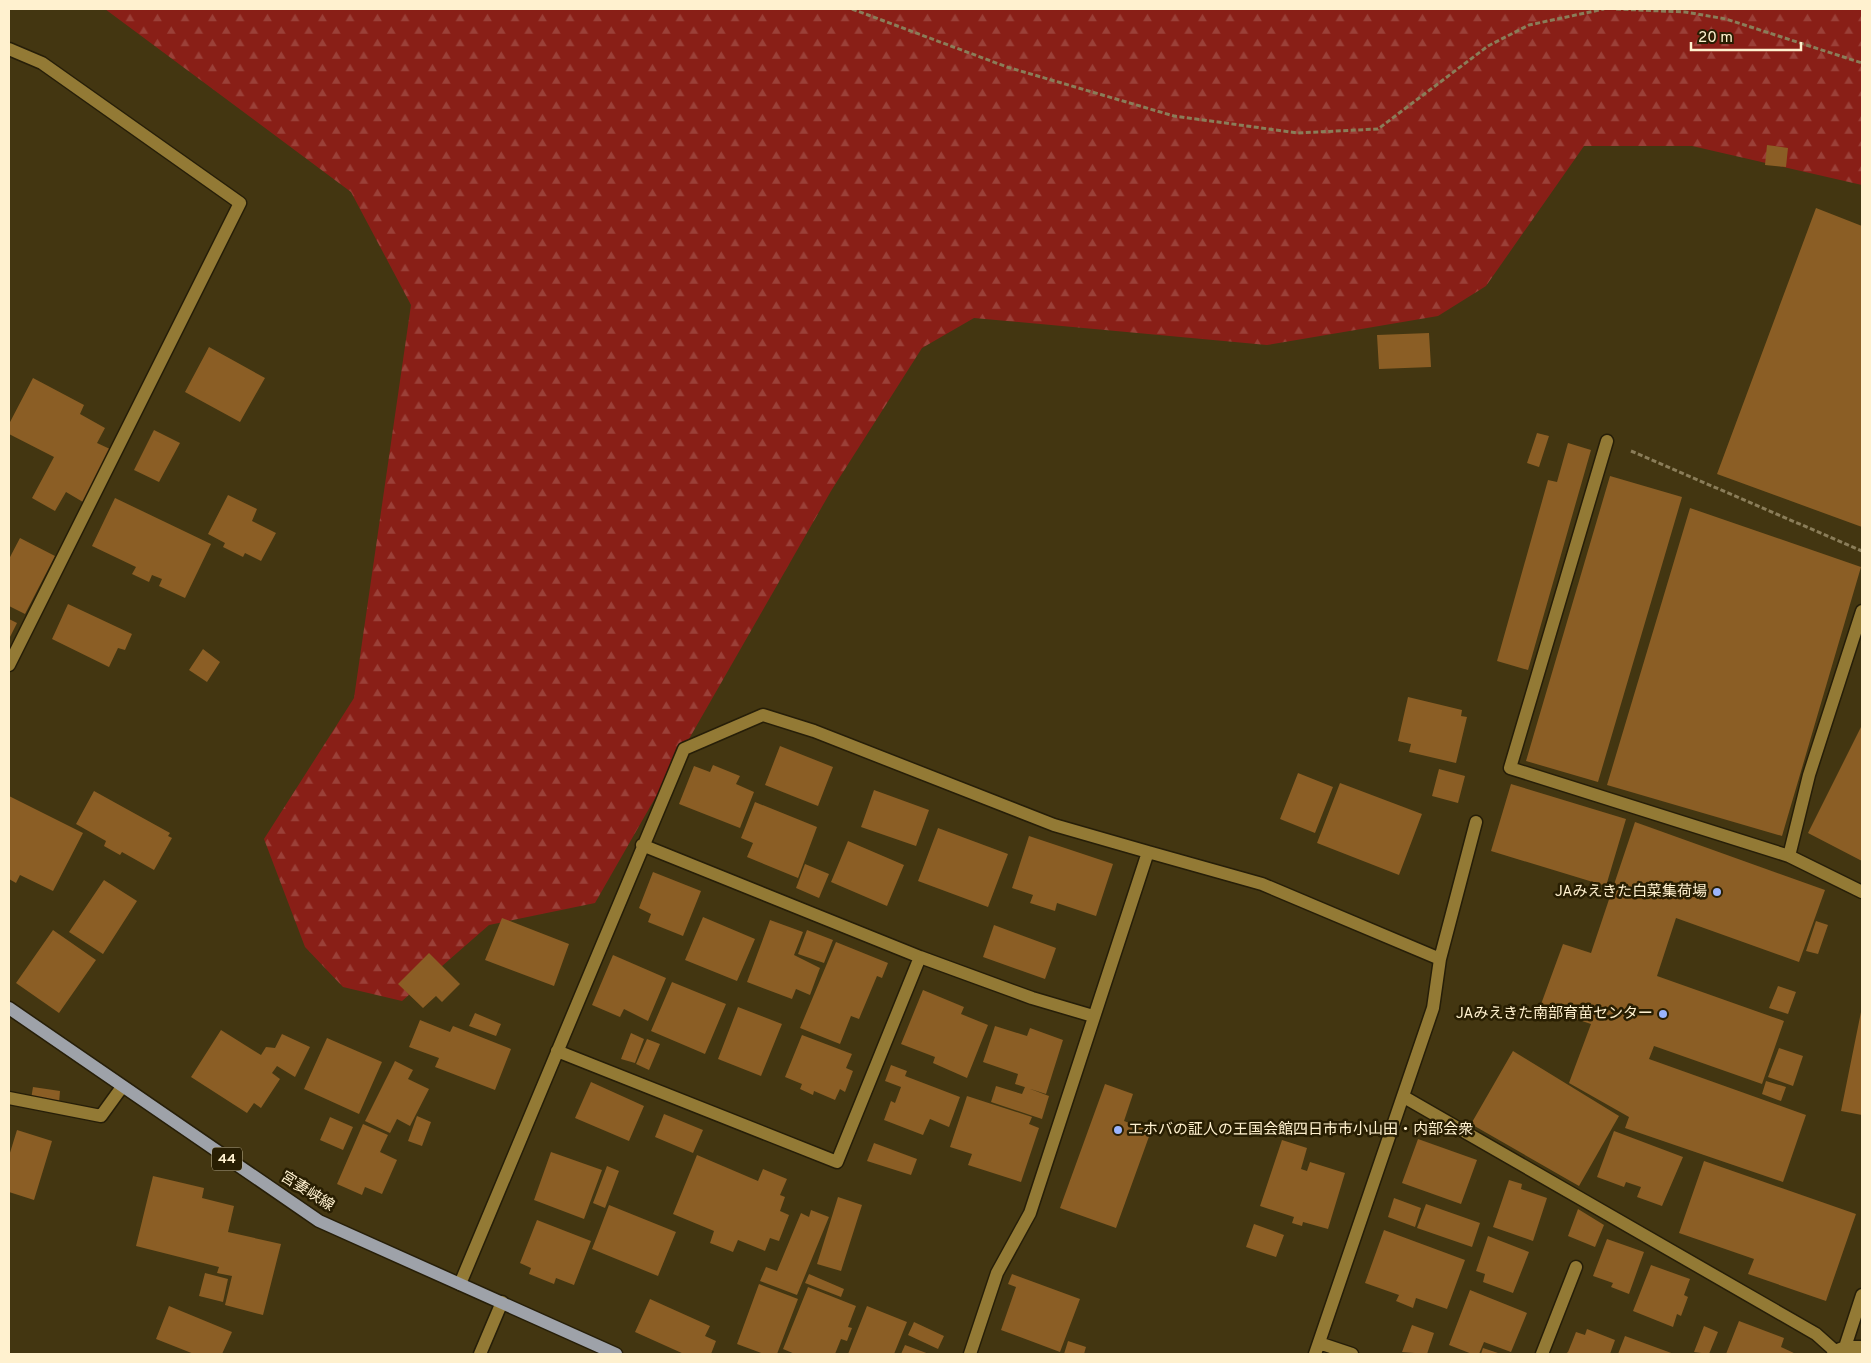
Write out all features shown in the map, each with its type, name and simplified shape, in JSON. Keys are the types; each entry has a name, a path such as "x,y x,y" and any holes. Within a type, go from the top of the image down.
{"main road":[{"name":"宮妻峡線","path":"9,1008 319,1220 616,1354"}],"street":[{"path":"9,49 42,64 240,203 9,664"},
{"path":"1607,441 1510,768 1789,856 1862,892"},
{"path":"1789,856 1809,775 1862,611"},
{"path":"460,1284 642,845 684,749 763,715 814,731 1054,825 1262,884 1440,958"},
{"path":"1352,1354 1317,1348 1433,1008 1440,958 1476,822"},
{"path":"642,845 920,957 1032,998 1093,1016"},
{"path":"970,1354 997,1273 1030,1212 1148,852"},
{"path":"557,1051 837,1162 920,957"},
{"path":"9,1098 101,1116 122,1087"},
{"path":"1404,1097 1816,1334 1838,1351 1862,1347"},
{"path":"1542,1354 1576,1267"},
{"path":"1838,1351 1862,1295"},
{"path":"480,1354 502,1302"}],"path":[{"path":"852,9 1007,67 1174,116 1298,133 1378,129 1488,46 1529,26 1604,9"},
{"path":"1616,9 1685,12 1726,19 1862,62"},
{"path":"1607,441 1862,551"}],"green space":[{"path":"105,9 1862,9 1862,185 1692,146 1584,146 1486,286 1438,316 1267,345 974,318 922,348 831,491 595,903 489,925 402,1001 343,987 305,947 264,839 354,698 411,305 351,192"}],"building":[{"path":"1767,145 1788,148 1786,167 1765,165"},
{"path":"1816,208 1862,226 1862,527 1717,474"},
{"path":"1429,333 1431,367 1379,369 1377,335"},
{"path":"209,347 265,378 240,422 185,392"},
{"path":"33,378 84,405 80,414 105,428 97,443 110,449 83,502 66,492 55,511 32,498 54,457 9,434 9,424"},
{"path":"154,430 180,443 159,482 134,470"},
{"path":"1537,433 1549,436 1539,467 1527,463"},
{"path":"1568,443 1591,450 1528,670 1497,661 1548,480 1557,482"},
{"path":"1610,476 1682,497 1598,782 1526,761"},
{"path":"228,495 257,509 252,521 276,533 261,561 245,553 243,557 223,547 225,543 208,534"},
{"path":"115,498 211,544 185,598 159,586 162,579 152,575 149,582 132,574 136,567 92,546"},
{"path":"1690,508 1861,567 1782,836 1607,785"},
{"path":"20,538 55,556 25,614 9,606 9,559"},
{"path":"68,604 132,634 125,650 118,648 109,667 52,639"},
{"path":"9,619 17,623 9,639"},
{"path":"203,649 220,662 207,682 189,670"},
{"path":"1408,697 1462,710 1461,716 1467,717 1456,763 1409,752 1411,744 1398,741"},
{"path":"1862,725 1862,861 1808,833"},
{"path":"780,746 833,767 818,806 765,785"},
{"path":"713,765 740,776 736,784 754,792 740,828 679,804 694,766 710,772"},
{"path":"1439,769 1465,776 1458,803 1432,796"},
{"path":"1298,773 1333,787 1315,833 1280,819"},
{"path":"1340,783 1422,814 1399,875 1317,843"},
{"path":"1511,784 1626,819 1606,886 1491,851"},
{"path":"874,790 929,810 916,846 861,827"},
{"path":"94,791 170,833 168,836 172,838 154,870 122,852 120,855 104,846 106,841 76,824"},
{"path":"9,796 83,833 53,891 20,875 16,883 9,879"},
{"path":"755,802 817,827 798,878 747,857 753,843 741,838"},
{"path":"1635,822 1825,890 1799,962 1676,918 1657,976 1784,1021 1762,1084 1654,1046 1649,1059 1806,1115 1783,1182 1625,1128 1629,1117 1569,1083 1591,1024 1540,1007 1563,944 1591,953"},
{"path":"938,828 1008,854 988,907 918,881"},
{"path":"1029,836 1113,864 1096,916 1057,903 1055,911 1030,903 1033,895 1012,888"},
{"path":"848,841 904,865 887,906 831,882"},
{"path":"805,864 829,874 819,898 796,888"},
{"path":"653,872 701,891 683,936 648,922 651,914 639,908"},
{"path":"104,880 137,901 103,954 69,932"},
{"path":"703,917 755,939 737,981 685,960"},
{"path":"502,918 569,944 554,986 485,960"},
{"path":"770,920 803,932 794,955 820,968 810,995 796,989 792,999 747,982"},
{"path":"1816,921 1828,925 1818,954 1806,951"},
{"path":"994,925 1056,948 1045,979 983,957"},
{"path":"53,930 96,960 59,1013 16,983"},
{"path":"807,930 833,940 824,963 798,954"},
{"path":"836,942 888,963 882,978 877,976 859,1019 851,1016 840,1044 800,1028"},
{"path":"429,953 460,984 442,1002 436,996 423,1008 398,984"},
{"path":"613,955 666,978 648,1021 624,1009 620,1017 592,1005"},
{"path":"672,982 726,1004 705,1054 651,1031"},
{"path":"1778,986 1796,992 1788,1014 1769,1008"},
{"path":"923,990 964,1007 961,1014 988,1025 967,1078 933,1063 935,1057 901,1044"},
{"path":"738,1007 782,1024 761,1076 718,1059"},
{"path":"1862,1012 1862,1115 1841,1111"},
{"path":"475,1013 501,1024 496,1036 469,1026"},
{"path":"420,1020 450,1032 453,1026 511,1049 495,1090 435,1067 439,1058 409,1047"},
{"path":"995,1026 1027,1036 1030,1028 1063,1040 1046,1094 1015,1084 1018,1074 983,1062"},
{"path":"221,1030 261,1055 266,1047 275,1048 282,1034 310,1047 295,1077 277,1066 272,1073 280,1079 261,1108 254,1103 247,1113 191,1077"},
{"path":"631,1033 644,1039 635,1063 621,1059"},
{"path":"802,1035 852,1054 846,1068 853,1071 845,1092 840,1089 835,1100 814,1091 813,1095 800,1089 802,1084 785,1077"},
{"path":"327,1038 382,1062 359,1114 304,1089"},
{"path":"647,1039 660,1044 649,1070 636,1064"},
{"path":"1779,1048 1803,1056 1793,1086 1768,1077"},
{"path":"1513,1051 1619,1116 1579,1186 1471,1124"},
{"path":"395,1061 413,1070 408,1079 429,1089 410,1126 397,1119 390,1133 365,1121"},
{"path":"891,1065 907,1071 905,1076 960,1097 949,1127 930,1119 923,1135 884,1120 891,1101 895,1103 901,1087 885,1081"},
{"path":"1766,1081 1786,1087 1781,1101 1762,1094"},
{"path":"591,1082 644,1106 629,1141 575,1118"},
{"path":"1105,1084 1133,1094 1124,1121 1151,1131 1116,1228 1060,1208"},
{"path":"996,1086 1022,1094 1025,1087 1049,1096 1042,1119 991,1102"},
{"path":"33,1087 60,1091 59,1103 31,1099"},
{"path":"967,1096 1032,1117 1029,1124 1039,1128 1021,1182 968,1165 972,1154 950,1147"},
{"path":"664,1114 703,1130 693,1153 655,1137"},
{"path":"417,1116 431,1122 422,1146 408,1141"},
{"path":"330,1117 353,1127 343,1150 320,1140"},
{"path":"363,1124 388,1135 380,1152 397,1160 382,1194 365,1187 362,1195 337,1184"},
{"path":"17,1130 52,1141 34,1200 9,1192 9,1156"},
{"path":"1614,1131 1683,1157 1662,1206 1637,1197 1641,1187 1626,1182 1624,1187 1597,1177"},
{"path":"1418,1139 1477,1160 1461,1204 1402,1183"},
{"path":"1282,1140 1307,1148 1301,1169 1307,1171 1310,1162 1345,1173 1328,1229 1303,1222 1302,1226 1292,1223 1294,1217 1260,1206"},
{"path":"874,1143 917,1159 911,1175 867,1161"},
{"path":"551,1152 602,1170 584,1219 534,1200"},
{"path":"697,1155 758,1181 763,1169 787,1179 780,1195 785,1197 780,1211 789,1215 779,1241 770,1238 765,1251 738,1240 733,1252 710,1243 714,1231 673,1214"},
{"path":"1704,1161 1856,1214 1826,1301 1748,1274 1754,1259 1679,1233"},
{"path":"607,1166 619,1171 605,1208 593,1203"},
{"path":"153,1176 204,1188 202,1198 234,1206 228,1232 281,1244 263,1315 225,1305 232,1276 217,1273 219,1267 136,1246"},
{"path":"1509,1180 1522,1184 1521,1189 1547,1198 1533,1241 1493,1227"},
{"path":"838,1197 862,1205 841,1271 817,1264"},
{"path":"1394,1198 1421,1208 1415,1227 1388,1217"},
{"path":"1426,1204 1480,1223 1472,1247 1417,1228"},
{"path":"609,1205 676,1232 658,1276 592,1249"},
{"path":"1578,1209 1604,1225 1595,1247 1568,1236"},
{"path":"811,1210 829,1217 797,1295 760,1281 766,1267 777,1271 801,1213 809,1217"},
{"path":"537,1220 591,1241 574,1285 556,1278 554,1284 529,1274 531,1268 520,1263"},
{"path":"1254,1224 1284,1235 1276,1257 1246,1247"},
{"path":"1384,1230 1465,1260 1447,1309 1416,1298 1413,1308 1396,1301 1399,1295 1365,1283"},
{"path":"1488,1236 1529,1252 1513,1293 1483,1282 1485,1274 1476,1271"},
{"path":"1607,1239 1644,1252 1629,1294 1611,1287 1613,1283 1593,1276"},
{"path":"1651,1265 1690,1279 1684,1295 1688,1297 1681,1316 1677,1314 1673,1327 1633,1311"},
{"path":"205,1273 228,1279 223,1302 199,1296"},
{"path":"809,1274 844,1289 841,1297 805,1283"},
{"path":"1012,1274 1080,1299 1060,1352 1001,1330 1016,1287 1008,1284"},
{"path":"759,1284 798,1299 777,1354 764,1354 737,1344"},
{"path":"808,1287 856,1306 848,1327 852,1328 847,1341 841,1339 835,1354 795,1354 783,1349"},
{"path":"1470,1290 1527,1313 1511,1352 1484,1342 1479,1354 1472,1354 1449,1345"},
{"path":"650,1299 710,1326 705,1336 716,1341 711,1354 684,1354 635,1332"},
{"path":"169,1306 232,1332 222,1354 194,1354 156,1339"},
{"path":"867,1306 907,1322 894,1354 848,1354"},
{"path":"1739,1321 1784,1338 1781,1347 1796,1354 1726,1354"},
{"path":"914,1322 944,1336 938,1349 908,1335"},
{"path":"1412,1325 1434,1333 1427,1354 1402,1352"},
{"path":"1704,1326 1718,1332 1709,1354 1694,1352"},
{"path":"1587,1329 1615,1340 1610,1354 1565,1354 1568,1352 1576,1332 1585,1335"},
{"path":"1625,1336 1674,1354 1618,1354"},
{"path":"1068,1341 1086,1347 1084,1354 1064,1354"},
{"path":"905,1345 929,1354 901,1354"},
{"path":"1483,1348 1501,1354 1481,1354"}],"place":[{"name":"JAみえきた白菜集荷場","path":"1717,892"},
{"name":"JAみえきた南部育苗センター","path":"1663,1014"},
{"name":"エホバの証人の王国会館四日市市小山田・内部会衆","path":"1118,1130"}]}
